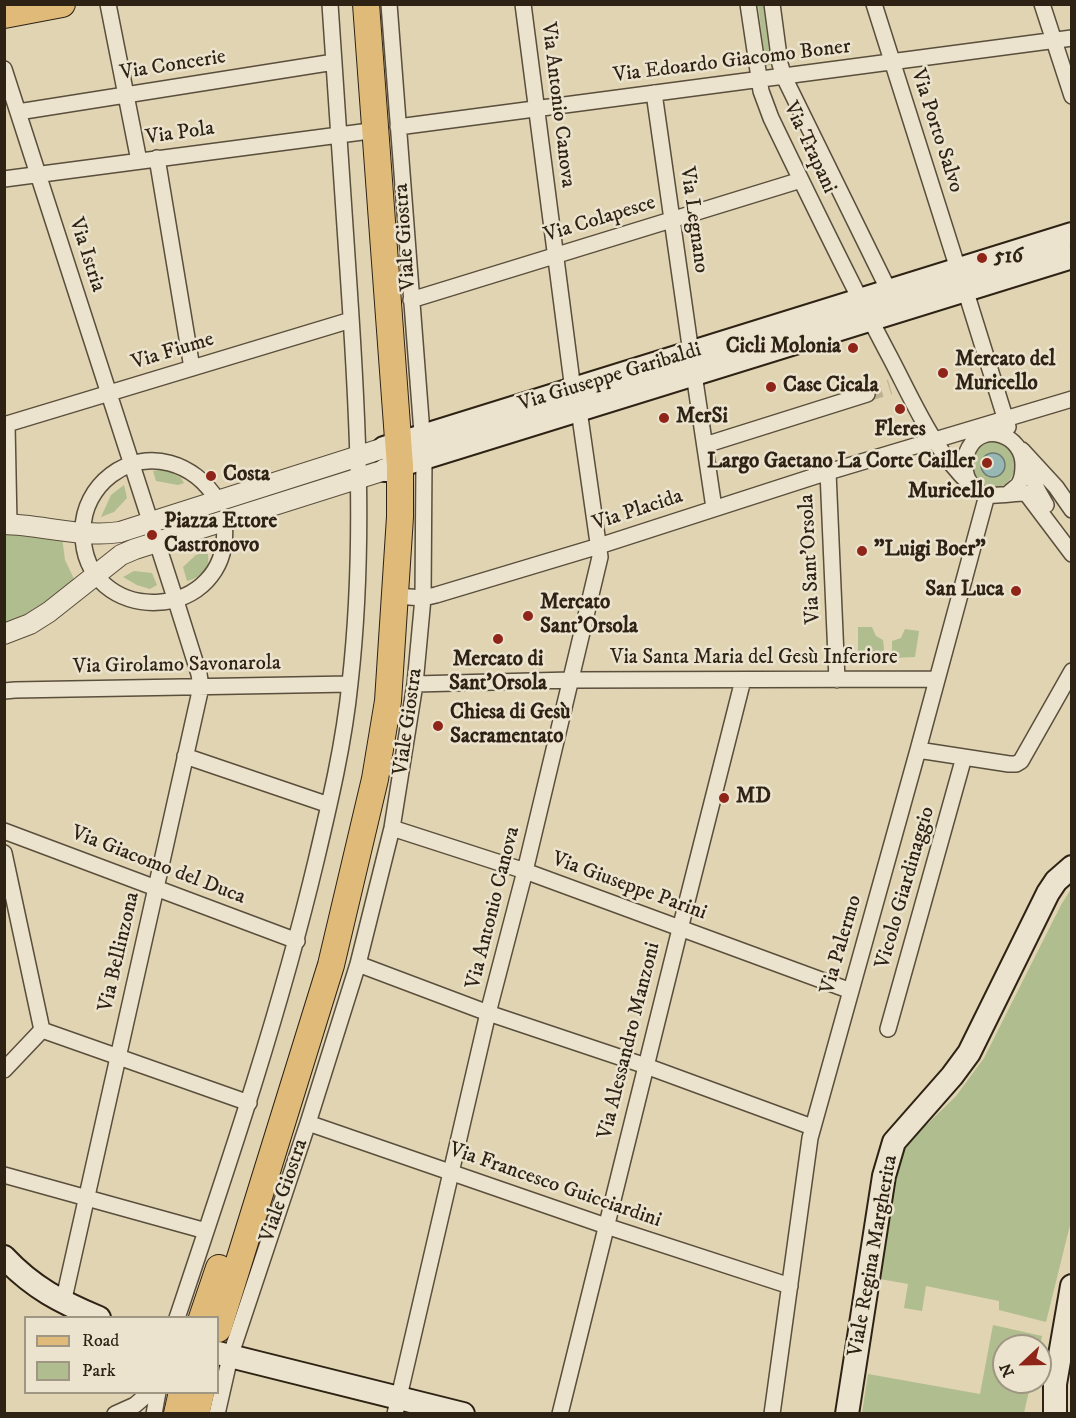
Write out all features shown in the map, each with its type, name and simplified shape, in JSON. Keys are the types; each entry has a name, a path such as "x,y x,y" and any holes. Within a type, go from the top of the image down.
{"main road":[{"path":"4,15 62,4"},
{"name":"Viale Giostra","path":"202,1316 306,1003 330,918 363,778 375,701 384,596 387,520 402,454 350,134 353,4"},
{"name":"Viale Giostra","path":"219,1326 319,1008 343,922 375,779 388,701 396,596 402,454 366,4"},
{"name":"Via Giuseppe Garibaldi","path":"402,454 962,279 1071,233"},
{"name":"Via Giuseppe Garibaldi","path":"865,310 889,291 1071,257"},
{"name":"Viale Regina Margherita","path":"847,1413 890,1149 969,1053 1048,893 1056,881 1071,867"},
{"path":"4,1257 33,1285 63,1303 96,1316"},
{"path":"1055,1413 1055,1384 1067,1330 1071,1286"},
{"path":"224,1355 397,1406 463,1413"},
{"path":"177,1413 182,1394"},
{"path":"196,1413 201,1394"}],"street":[{"path":"108,4 139,161"},
{"name":"Viale Giostra","path":"177,1316 249,1102 297,941 329,805 345,724 350,684 356,629 360,478 351,320 350,134 334,62 330,4"},
{"name":"Viale Giostra","path":"217,1413 224,1355 308,1123 358,964 392,828 415,684 423,598 402,454 411,300 389,4"},
{"name":"Via Antonio Canova","path":"397,1406 488,1013 572,680 600,557 555,256 523,4"},
{"name":"Via Trapani","path":"748,4 764,101 865,310 896,385 934,440 961,476 971,485"},
{"name":"Via Trapani","path":"772,4 780,64 784,77 889,291"},
{"name":"Via Porto Salvo","path":"874,4 1013,440"},
{"path":"1042,4 1071,96"},
{"name":"Via Edoardo Giacomo Boner","path":"398,127 1071,38"},
{"name":"Via Concerie","path":"18,112 334,62"},
{"name":"Via Istria","path":"4,69 157,542"},
{"name":"Via Legnano","path":"654,93 714,508"},
{"name":"Via Pola","path":"4,179 350,134"},
{"path":"157,158 192,368"},
{"name":"Via Colapesce","path":"411,300 801,180"},
{"name":"Via Fiume","path":"6,423 351,320"},
{"path":"705,445 867,394"},
{"path":"1071,399 1005,420 971,444 965,459 964,470 971,485 987,495 1032,492 1071,483"},
{"name":"Via Placida","path":"423,598 599,546 828,472 1005,420"},
{"path":"6,423 7,524"},
{"path":"979,438 998,435 1013,440 1056,487 1071,510"},
{"path":"1013,440 1023,458 1032,492 1071,554"},
{"name":"Via Giuseppe Garibaldi","path":"7,524 77,532 106,534 120,532 359,456 402,454"},
{"name":"Via Giuseppe Garibaldi","path":"4,634 39,619 121,555 360,478 402,454"},
{"path":"1009,493 1020,484 1023,458"},
{"path":"217,500 201,478 180,466 130,459 96,490 77,532 89,562 91,578 132,600 178,606 215,570 224,547 224,521"},
{"name":"Via Sant'Orsola","path":"828,472 837,680"},
{"path":"1032,492 1071,542"},
{"name":"Via Palermo","path":"772,1413 812,1126 987,495"},
{"name":"Via Bellinzona","path":"63,1303 201,687 199,674 157,542"},
{"path":"396,596 423,598"},
{"path":"918,750 1016,764 1021,761 1071,671"},
{"name":"Via Santa Maria del Gesù Inferiore","path":"415,684 572,680 937,679"},
{"name":"Via Alessandro Manzoni","path":"560,1413 743,680"},
{"name":"Via Girolamo Savonarola","path":"4,691 350,684"},
{"path":"185,756 329,805"},
{"name":"Vicolo Giardinaggio","path":"888,1029 964,757"},
{"name":"Via Giuseppe Parini","path":"392,828 525,871 851,991"},
{"name":"Via Giacomo del Duca","path":"4,831 297,941"},
{"path":"4,853 42,1030"},
{"path":"358,964 488,1013 646,1066 812,1126"},
{"path":"42,1030 249,1102"},
{"path":"4,1071 42,1030"},
{"name":"Via Francesco Guicciardini","path":"308,1123 451,1174 790,1286"},
{"path":"4,1175 206,1231"},
{"path":"115,1413 135,1406 148,1394"},
{"path":"154,1413 158,1394"}],"green space":[{"path":"758,5 763,5 771,65 766,66"},
{"path":"995,442 1008,448 1014,456 1015,466 1013,476 1006,483 998,488 989,488 973,475 971,464 976,450"},
{"path":"165,469 181,478 184,483 178,485 156,481 153,471"},
{"path":"124,485 127,498 114,512 101,517 111,495"},
{"path":"5,533 62,537 65,560 75,581 46,606 5,626"},
{"path":"207,551 207,567 197,577 187,581 183,567 196,555"},
{"path":"134,571 152,573 157,585 150,589 123,577"},
{"path":"858,627 872,627 876,636 883,640 885,658 858,658"},
{"path":"905,629 919,631 915,657 892,658 892,641 901,638"},
{"path":"1071,889 1071,1221 1046,1322 999,1310 999,1301 926,1286 922,1311 904,1308 908,1284 880,1279 896,1171 904,1149 956,1096 984,1058"},
{"path":"993,1325 1033,1334 992,1334 992,1394 1028,1394 1024,1413 862,1413 868,1374 980,1394"}],"water":[{"path":"993,453 1002,456 1005,465 1002,474 993,477 984,474 981,465 984,456"}],"tunnel":[{"path":"867,394 890,387"}],"place":[{"name":"516","path":"982,258"},
{"name":"Cicli Molonia","path":"853,348"},
{"name":"Mercato del Muricello","path":"943,373"},
{"name":"Case Cicala","path":"771,387"},
{"name":"Fleres","path":"900,409"},
{"name":"MerSi","path":"664,418"},
{"name":"Largo Gaetano La Corte Cailler","path":"987,463"},
{"name":"Costa","path":"211,476"},
{"name":"Piazza Ettore Castronovo","path":"152,535"},
{"name":"\"Luigi Boer\"","path":"862,551"},
{"name":"San Luca","path":"1016,591"},
{"name":"Mercato Sant'Orsola","path":"528,616"},
{"name":"Mercato di Sant'Orsola","path":"498,639"},
{"name":"Chiesa di Gesù Sacramentato","path":"438,726"},
{"name":"MD","path":"724,798"}],"district":[{"name":"Muricello","path":"951,492"}]}
